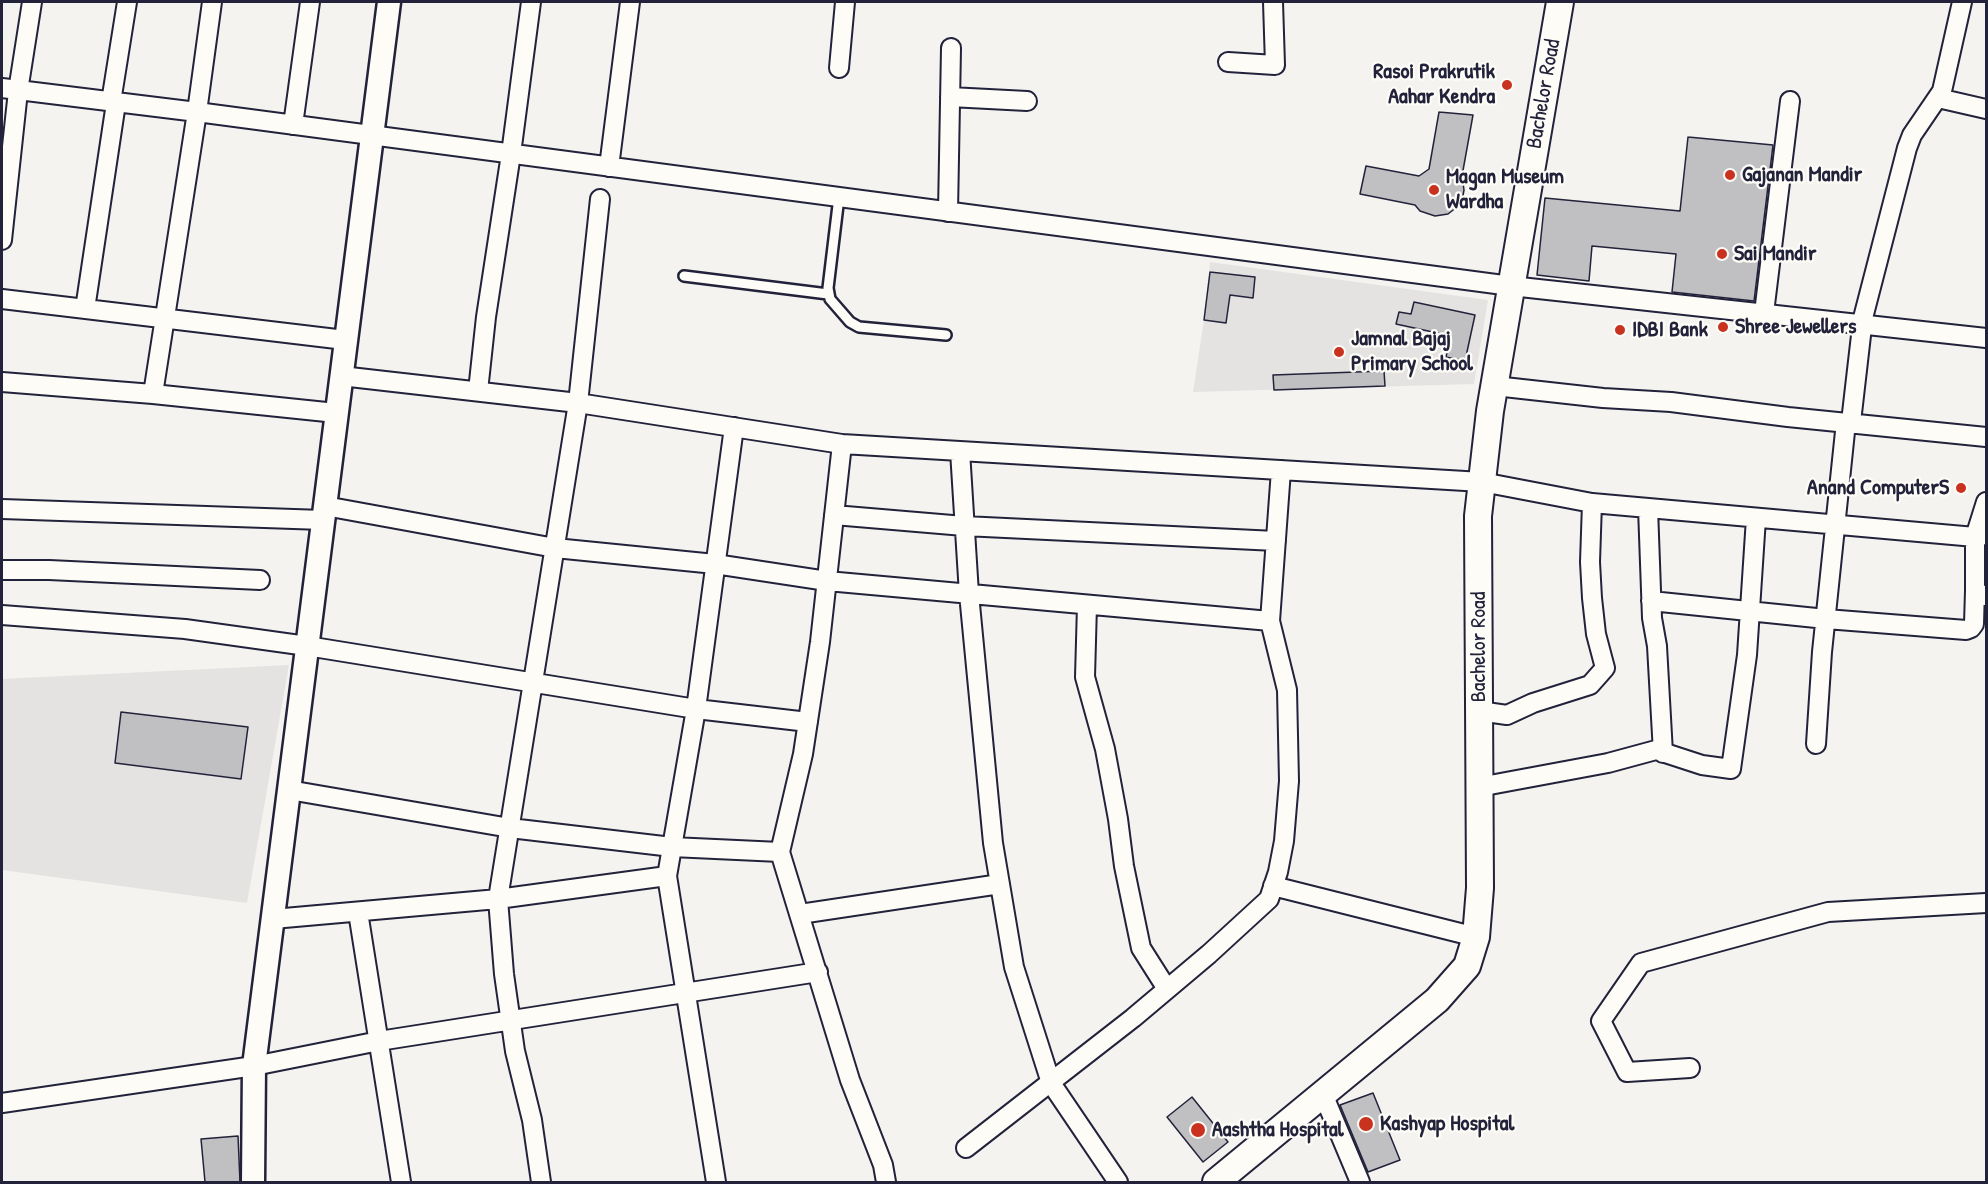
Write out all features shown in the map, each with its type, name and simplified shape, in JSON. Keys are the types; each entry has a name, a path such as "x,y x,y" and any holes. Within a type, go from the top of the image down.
{"main road":[{"name":"Bachelor Road","path":"1216,1182 1437,1000 1467,966 1476,937 1480,888 1478,516 1495,386 1560,2"}],"street":[{"path":"2,240 10,90 32,2"},
{"path":"85,309 127,2"},
{"path":"153,394 212,2"},
{"path":"293,125 310,2"},
{"path":"253,1182 254,1066 389,2"},
{"path":"478,391 486,316 531,2"},
{"path":"609,167 630,2"},
{"path":"839,68 844,2"},
{"path":"1228,62 1275,65 1273,2"},
{"path":"1816,744 1834,525 1862,324 1909,140 1938,98 1945,81 1962,2"},
{"path":"948,212 951,48"},
{"path":"10,90 197,112 1511,286 1986,338"},
{"path":"950,97 1027,101"},
{"path":"1938,98 1986,109"},
{"path":"1764,314 1790,101"},
{"path":"541,1182 532,1120 515,1051 504,974 498,899 578,403 600,199"},
{"path":"2,299 345,340"},
{"path":"341,376 578,403 842,444 1482,482 1592,503 1980,536"},
{"path":"2,382 153,394 336,413"},
{"path":"1495,386 1603,398 1671,402 1788,417 1986,437"},
{"path":"716,1182 667,876 696,709 734,427"},
{"path":"842,444 808,722 803,754 780,852 850,1080 883,1165 886,1182"},
{"path":"960,452 969,594 993,843 1014,968 1050,1083 1118,1182"},
{"path":"966,1148 1167,989 1269,899 1284,841 1289,781 1287,690 1270,621 1281,470"},
{"path":"1651,601 1826,619 1966,630 1974,624 1980,594 1980,536 1986,502"},
{"path":"1479,711 1507,715 1590,685 1605,668 1596,634 1592,597 1590,562 1592,503"},
{"path":"1648,508 1651,601 1657,646 1663,753"},
{"path":"2,509 324,513 555,548 715,564 827,580 1270,621"},
{"path":"834,515 964,526 1276,541"},
{"path":"1479,787 1608,763 1656,750 1702,765 1731,769 1747,655 1756,518"},
{"path":"2,570 49,570 261,580"},
{"path":"1087,605 1085,677 1105,749 1136,925 1141,948 1167,989"},
{"path":"2,615 185,630 307,646 696,709 808,722"},
{"path":"289,790 510,828 672,847 780,852"},
{"path":"273,919 498,899 667,876"},
{"path":"800,914 1000,884"},
{"path":"1274,886 1476,937"},
{"path":"1690,1068 1627,1072 1601,1021 1641,963 1828,912 1986,903"},
{"path":"358,912 401,1182"},
{"path":"2,1103 254,1066 378,1041 818,972"},
{"path":"1323,1094 1360,1182"}],"lane":[{"path":"839,197 828,294 830,299 854,325 946,335"},
{"path":"684,276 828,294"}],"shaded area":[{"name":"Jamnal Bajaj Primary School","path":"1210,262 1488,300 1474,384 1193,392"},
{"path":"289,665 247,903 2,870 2,679"}],"building":[{"path":"1439,112 1473,115 1462,176 1464,190 1462,201 1457,207 1448,214 1435,216 1420,211 1415,205 1360,194 1366,166 1419,176 1429,169"},
{"path":"1688,137 1773,145 1754,301 1672,292 1676,254 1592,246 1589,281 1537,275 1545,198 1680,211"},
{"path":"1210,272 1255,277 1253,298 1230,295 1226,323 1204,320"},
{"path":"1414,302 1475,315 1465,361 1446,357 1451,336 1396,324 1399,312 1411,314"},
{"path":"1384,371 1385,386 1274,390 1273,375"},
{"path":"121,712 248,727 241,779 115,763"},
{"path":"1373,1093 1400,1160 1368,1172 1340,1105"},
{"path":"1192,1097 1228,1142 1203,1162 1167,1117"},
{"path":"238,1136 240,1182 205,1182 201,1139"}],"place":[{"name":"Rasoi Prakrutik Aahar Kendra","path":"1507,85"},
{"name":"Gajanan Mandir","path":"1730,175"},
{"name":"Magan Museum Wardha","path":"1434,190"},
{"name":"Sai Mandir","path":"1722,254"},
{"name":"Shree Jewellers","path":"1723,327"},
{"name":"IDBI Bank","path":"1620,330"},
{"name":"Jamnal Bajaj Primary School","path":"1339,352"},
{"name":"Anand ComputerS","path":"1961,488"},
{"name":"Kashyap Hospital","path":"1366,1124"},
{"name":"Aashtha Hospital","path":"1198,1130"}]}
